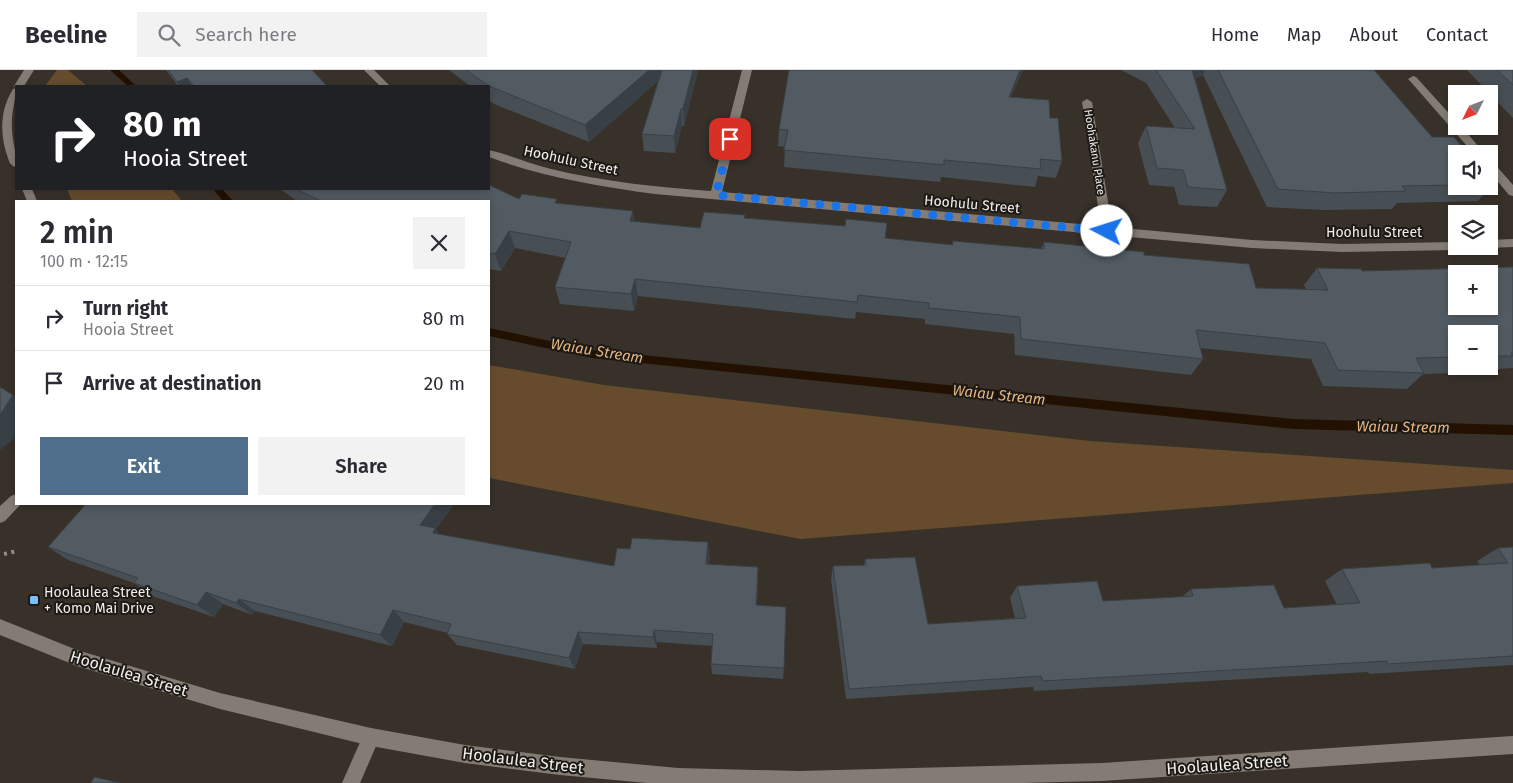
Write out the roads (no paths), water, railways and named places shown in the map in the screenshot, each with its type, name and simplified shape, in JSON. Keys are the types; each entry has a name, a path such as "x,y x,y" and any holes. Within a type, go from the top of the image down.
{"street":[{"path":"20,85 29,70"},
{"path":"369,70 384,85"},
{"path":"716,195 747,70"},
{"path":"1413,79 1472,145"},
{"path":"15,95 6,120 8,143 15,161"},
{"name":"Hoohakanu Place","path":"1087,102 1107,231"},
{"name":"Hoohulu Street","path":"490,153 533,169 571,178 606,184 716,195 1252,244 1333,248 1448,246"},
{"path":"1498,174 1513,192"},
{"path":"1498,244 1513,244"},
{"path":"0,516 15,501"},
{"name":"Hoolaulea Street","path":"0,627 77,658 192,693 371,737 466,754 560,766 678,777 799,782 1102,772 1513,746"},
{"path":"351,783 371,737"}],"waterway":[{"name":"Waiau Stream","path":"114,70 131,85"},
{"name":"Waiau Stream","path":"218,190 227,200"},
{"name":"Waiau Stream","path":"490,332 592,354 1293,424 1513,430"}],"place":[{"name":"Hoolaulea Street + Komo Mai Drive","path":"34,600"}]}
